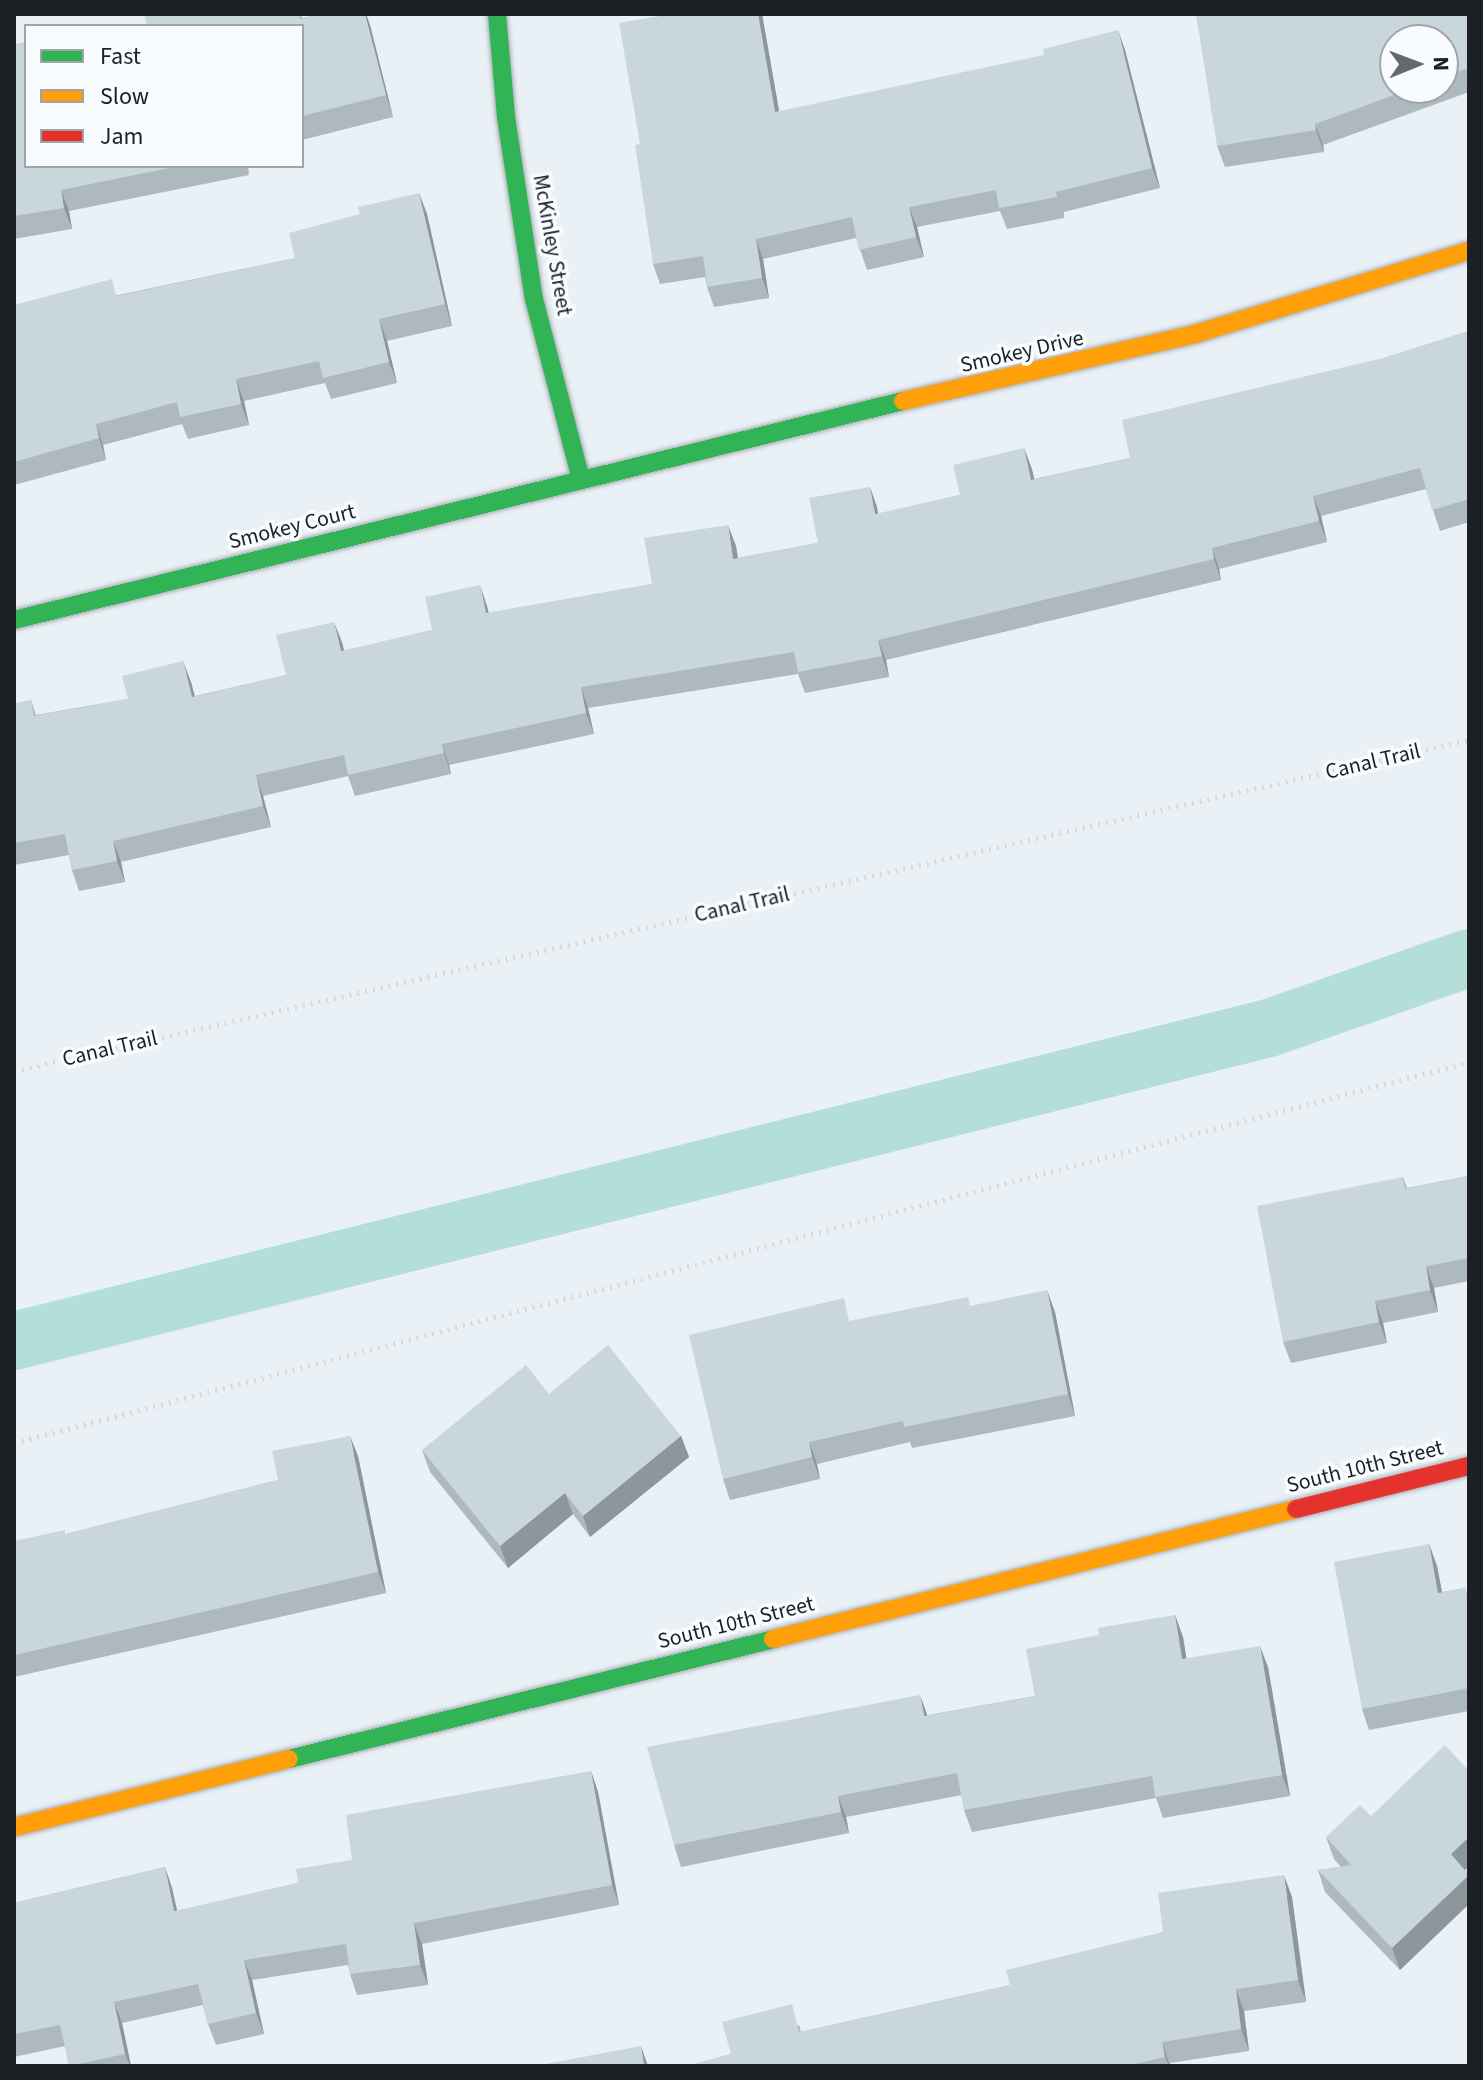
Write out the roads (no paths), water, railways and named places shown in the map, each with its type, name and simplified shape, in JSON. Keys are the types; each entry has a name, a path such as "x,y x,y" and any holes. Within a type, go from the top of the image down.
{"street":[{"name":"McKinley Street","path":"497,14 506,117 534,299 581,480"},
{"name":"Smokey Drive","path":"581,480 1195,334 1469,251"},
{"name":"Smokey Court","path":"14,620 581,480"},
{"name":"South 10th Street","path":"14,1827 1469,1466"}],"waterway":[{"path":"14,1341 1269,1028 1469,958"}]}
